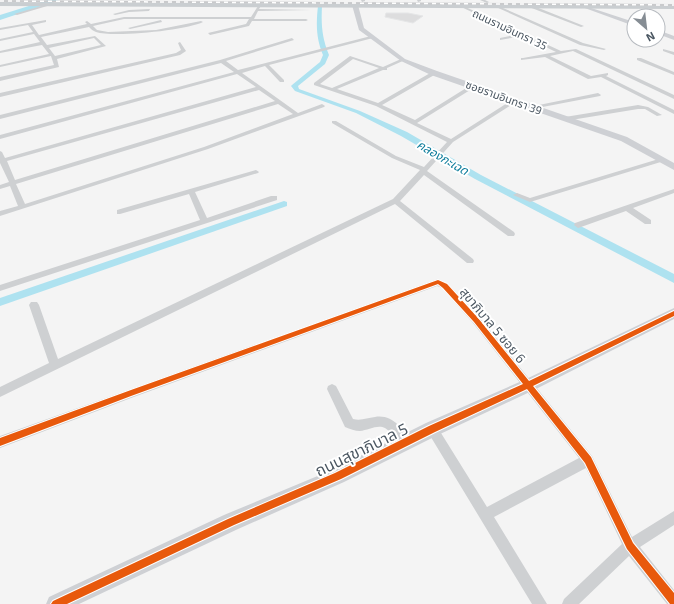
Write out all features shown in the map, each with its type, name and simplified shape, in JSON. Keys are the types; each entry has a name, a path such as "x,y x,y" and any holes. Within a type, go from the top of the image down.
{"main road":[{"path":"254,0 484,1 584,6 674,7"},
{"path":"0,4 118,2 258,7 355,5 497,6 528,3 609,1 674,2"}],"street":[{"path":"528,3 582,26"},
{"path":"16,14 48,4"},
{"path":"144,18 161,4"},
{"name":"ซอยรามอินทรา 39","path":"355,5 361,29 404,60 434,73 624,139 674,167"},
{"name":"ถนนรามอินทรา 35","path":"460,5 560,52"},
{"path":"497,6 582,44 604,49"},
{"path":"584,6 626,21"},
{"path":"210,34 245,26 250,23 258,7 309,10"},
{"path":"108,15 129,11 149,10"},
{"path":"93,18 85,20 96,31 108,33 156,32 216,19"},
{"path":"0,40 35,33 144,18 306,20"},
{"path":"108,33 178,18"},
{"path":"0,29 45,21"},
{"path":"0,79 56,67 52,56 29,24"},
{"path":"504,26 514,24"},
{"path":"35,33 41,29"},
{"path":"502,39 523,35"},
{"path":"0,52 95,37 104,46 0,66"},
{"path":"0,137 371,37"},
{"path":"0,116 222,61 292,39"},
{"path":"0,95 57,83 182,52 184,50 180,43"},
{"path":"523,59 574,50 674,98"},
{"path":"665,50 674,54"},
{"path":"545,55 590,78 619,71"},
{"path":"385,69 352,56 316,83 317,85 331,90 378,105 415,122 413,123 418,126 452,141"},
{"path":"639,59 674,74"},
{"path":"331,90 404,60"},
{"path":"222,61 298,115"},
{"path":"266,66 282,81"},
{"path":"663,69 674,66"},
{"path":"378,105 434,73"},
{"path":"52,74 57,83"},
{"path":"601,75 674,112"},
{"path":"415,122 474,86"},
{"path":"2,161 259,88"},
{"path":"532,107 598,95"},
{"path":"650,99 668,95"},
{"path":"0,392 396,201 425,171 441,151 452,141 514,100"},
{"path":"0,187 278,102"},
{"path":"0,214 206,148 322,106"},
{"path":"565,119 638,107 646,108 659,115"},
{"path":"334,122 394,157 425,171 512,234"},
{"path":"0,153 2,161 22,206"},
{"path":"517,195 530,200 662,160"},
{"path":"120,212 256,172"},
{"path":"578,225 674,191"},
{"path":"190,192 204,220"},
{"path":"0,288 274,198"},
{"path":"396,201 470,261"},
{"path":"626,207 648,222"},
{"name":"สุขาภิบาล 5 ซอย 6","path":"0,442 438,282 445,286 529,385 588,460 630,546 674,600"},
{"path":"34,305 55,366"},
{"name":"ถนนสุขาภิบาล 5","path":"56,604 231,522 338,476 432,429 529,385 674,313"},
{"path":"332,389 349,423 359,425 385,422 390,425 404,443"},
{"path":"432,429 486,514 540,604"},
{"path":"486,514 588,460"},
{"path":"569,604 630,546 674,517"}],"building":[{"path":"386,13 408,13 423,16 413,23 385,17"}],"waterway":[{"path":"0,18 56,0"},
{"name":"คลองกะเฉด","path":"320,6 318,26 320,40 326,55 323,63 294,86 297,90 358,112 404,134 478,177 674,279"},
{"path":"0,302 284,204"}],"railway":[{"path":"0,1 674,5"}],"cycle path":[{"path":"0,442 438,282 445,286 476,320 588,460 630,546 674,601"},
{"path":"56,604 231,522 338,476 432,429 529,385 674,313"}]}
